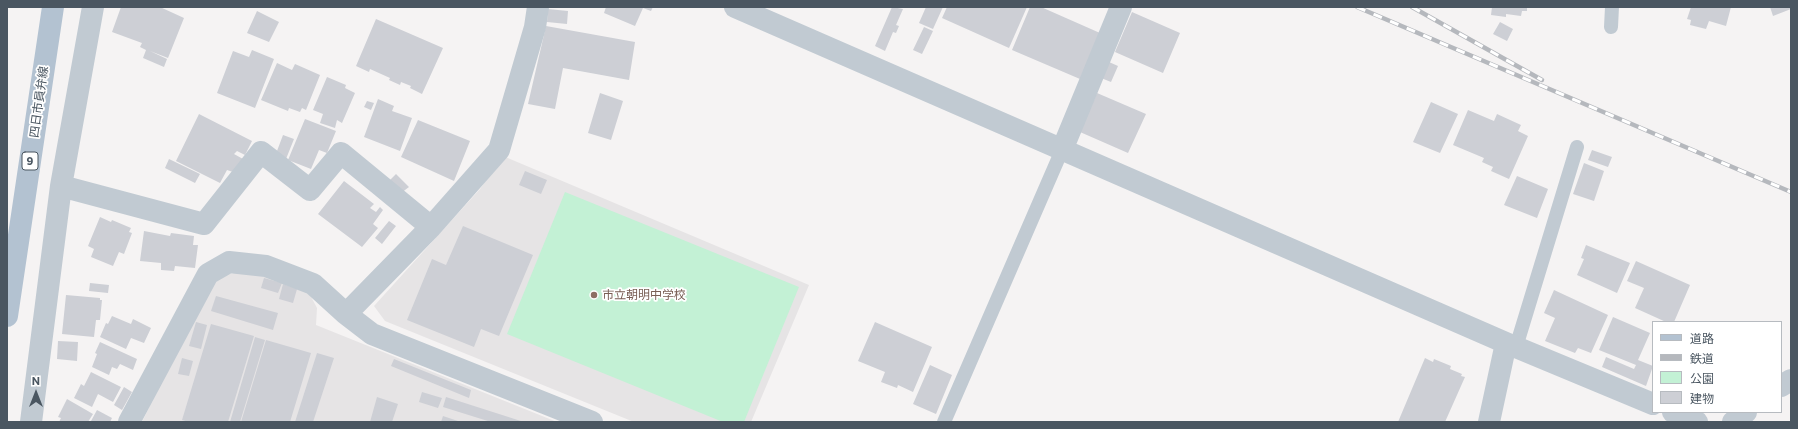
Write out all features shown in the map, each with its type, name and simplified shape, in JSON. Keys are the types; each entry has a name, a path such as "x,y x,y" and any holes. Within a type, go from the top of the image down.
{"main road":[{"name":"四日市員弁線","path":"7,316 53,7"}],"street":[{"path":"31,422 61,186 93,7"},
{"path":"346,314 431,227 499,150 535,27 538,7"},
{"path":"735,7 1511,345 1652,404"},
{"path":"1062,150 1122,7"},
{"path":"61,186 204,224 261,152 310,190 341,153 431,227"},
{"path":"129,422 208,274 229,262 266,266 313,284 346,314 372,334 592,422"},
{"path":"1489,422 1511,345"},
{"path":"1782,385 1791,380"},
{"path":"1675,413 1697,422"},
{"path":"1733,422 1745,413"}],"lane":[{"path":"1611,27 1612,7"},
{"path":"1511,345 1577,147"},
{"path":"944,422 1062,150"}],"shaded area":[{"name":"市立朝明中学校","path":"503,156 809,285 751,422 634,422 385,321 374,306 480,189"},
{"path":"238,272 264,276 308,291 317,308 316,325 557,422 142,422 213,278"}],"green space":[{"path":"565,192 799,287 744,422 723,422 507,334"}],"building":[{"path":"121,7 160,7 184,18 168,58 150,51 167,59 164,67 143,58 146,50 140,47 142,43 112,32"},
{"path":"606,7 653,7 651,11 643,8 635,26 604,13"},
{"path":"892,7 903,9 896,25 899,26 896,33 893,32 885,51 875,46"},
{"path":"926,7 943,7 933,29 919,23"},
{"path":"947,7 1027,7 1009,48 942,18"},
{"path":"1030,7 1041,7 1100,33 1080,79 1012,50"},
{"path":"1492,7 1527,7 1527,11 1522,11 1521,16 1506,14 1506,17 1491,15"},
{"path":"1691,7 1731,7 1726,26 1709,21 1706,29 1690,25 1691,20 1687,19"},
{"path":"1770,7 1791,7 1791,9 1773,16"},
{"path":"548,9 568,11 567,24 547,22"},
{"path":"257,11 279,22 269,42 247,33"},
{"path":"1132,12 1180,33 1163,73 1115,52"},
{"path":"376,19 443,48 422,94 410,88 411,86 401,82 400,85 389,80 390,78 370,69 369,72 356,66"},
{"path":"1500,22 1513,29 1507,41 1493,34"},
{"path":"546,26 635,42 629,80 563,68 555,109 528,104"},
{"path":"924,27 933,31 922,54 913,50"},
{"path":"252,50 274,59 255,108 217,93 233,51 249,57"},
{"path":"1109,62 1118,66 1111,82 1101,78"},
{"path":"277,63 292,70 295,64 320,75 306,110 302,108 300,112 289,108 288,111 261,100"},
{"path":"327,77 346,85 345,88 355,93 342,123 337,120 335,128 320,123 323,114 313,110"},
{"path":"600,93 623,101 611,140 588,133"},
{"path":"1097,93 1146,114 1128,153 1080,132"},
{"path":"378,99 394,106 392,111 412,118 400,151 364,137"},
{"path":"367,101 374,103 371,110 364,107"},
{"path":"1431,102 1458,114 1440,153 1413,142"},
{"path":"1468,110 1494,121 1497,114 1521,125 1518,131 1528,136 1509,179 1491,171 1493,167 1482,162 1484,158 1453,145"},
{"path":"199,114 252,141 245,155 237,151 234,154 243,159 233,172 227,170 220,183 176,161"},
{"path":"305,119 336,131 327,153 319,150 311,169 288,160"},
{"path":"418,120 470,141 454,181 401,157"},
{"path":"283,135 294,139 286,159 277,151"},
{"path":"1592,150 1612,157 1608,167 1588,160"},
{"path":"169,159 200,174 195,183 165,168"},
{"path":"1584,163 1604,171 1594,201 1573,194"},
{"path":"525,171 547,180 541,194 519,185"},
{"path":"396,174 409,187 401,193 389,181"},
{"path":"1517,176 1548,189 1537,218 1504,205"},
{"path":"344,181 374,204 370,208 376,212 380,207 383,210 373,224 378,228 362,247 318,214"},
{"path":"100,217 131,228 129,232 132,233 124,254 119,252 113,266 91,257 94,249 88,246"},
{"path":"389,221 396,226 382,244 375,238"},
{"path":"463,226 533,255 499,336 481,329 474,347 407,320 432,259 446,265"},
{"path":"144,231 170,236 171,233 194,236 193,245 198,245 195,268 175,266 174,271 161,270 161,263 140,261"},
{"path":"1586,245 1630,263 1617,293 1577,275 1584,259 1581,258"},
{"path":"1636,261 1690,285 1674,321 1664,321 1635,308 1644,288 1627,281"},
{"path":"264,278 282,283 278,293 261,288"},
{"path":"90,283 109,285 108,293 89,291"},
{"path":"283,284 297,289 293,303 279,299"},
{"path":"1554,290 1608,315 1591,353 1578,348 1575,353 1545,341 1555,318 1544,313"},
{"path":"66,295 100,298 100,300 102,300 100,320 96,320 94,337 62,334"},
{"path":"216,296 278,313 273,330 211,311"},
{"path":"112,316 131,324 133,319 151,328 144,343 131,338 126,349 100,337 106,323 108,324"},
{"path":"1613,317 1650,333 1638,360 1652,366 1646,386 1602,367 1606,357 1634,369 1636,365 1599,350"},
{"path":"196,322 207,325 201,349 189,346"},
{"path":"875,322 932,347 913,392 898,385 897,388 881,382 885,372 858,361"},
{"path":"211,324 254,336 228,422 189,422 182,420"},
{"path":"255,337 265,340 240,422 230,422"},
{"path":"266,340 311,353 290,422 241,422"},
{"path":"58,341 78,342 77,361 57,359"},
{"path":"100,342 137,359 133,370 120,364 117,369 112,367 109,375 92,367 97,354 95,353"},
{"path":"317,353 334,358 313,422 295,422"},
{"path":"182,358 193,361 189,376 178,374"},
{"path":"1425,358 1433,362 1434,359 1451,366 1450,369 1462,374 1461,376 1465,377 1445,422 1398,422"},
{"path":"394,359 471,390 469,398 391,366"},
{"path":"930,365 952,375 936,414 913,404"},
{"path":"91,372 121,387 113,402 98,394 92,407 74,398 81,384 84,386"},
{"path":"124,387 132,392 122,410 114,405"},
{"path":"422,392 442,398 438,408 419,402"},
{"path":"377,397 398,404 392,422 370,422"},
{"path":"446,397 524,422 491,422 443,407"},
{"path":"67,399 93,414 88,422 59,422 61,418 58,417"},
{"path":"97,410 112,418 110,422 91,421"},
{"path":"443,416 461,422 441,422"}],"railway":[{"path":"1357,7 1791,192"},
{"path":"1412,7 1542,80"}],"place":[{"name":"市立朝明中学校","path":"594,295"}]}
